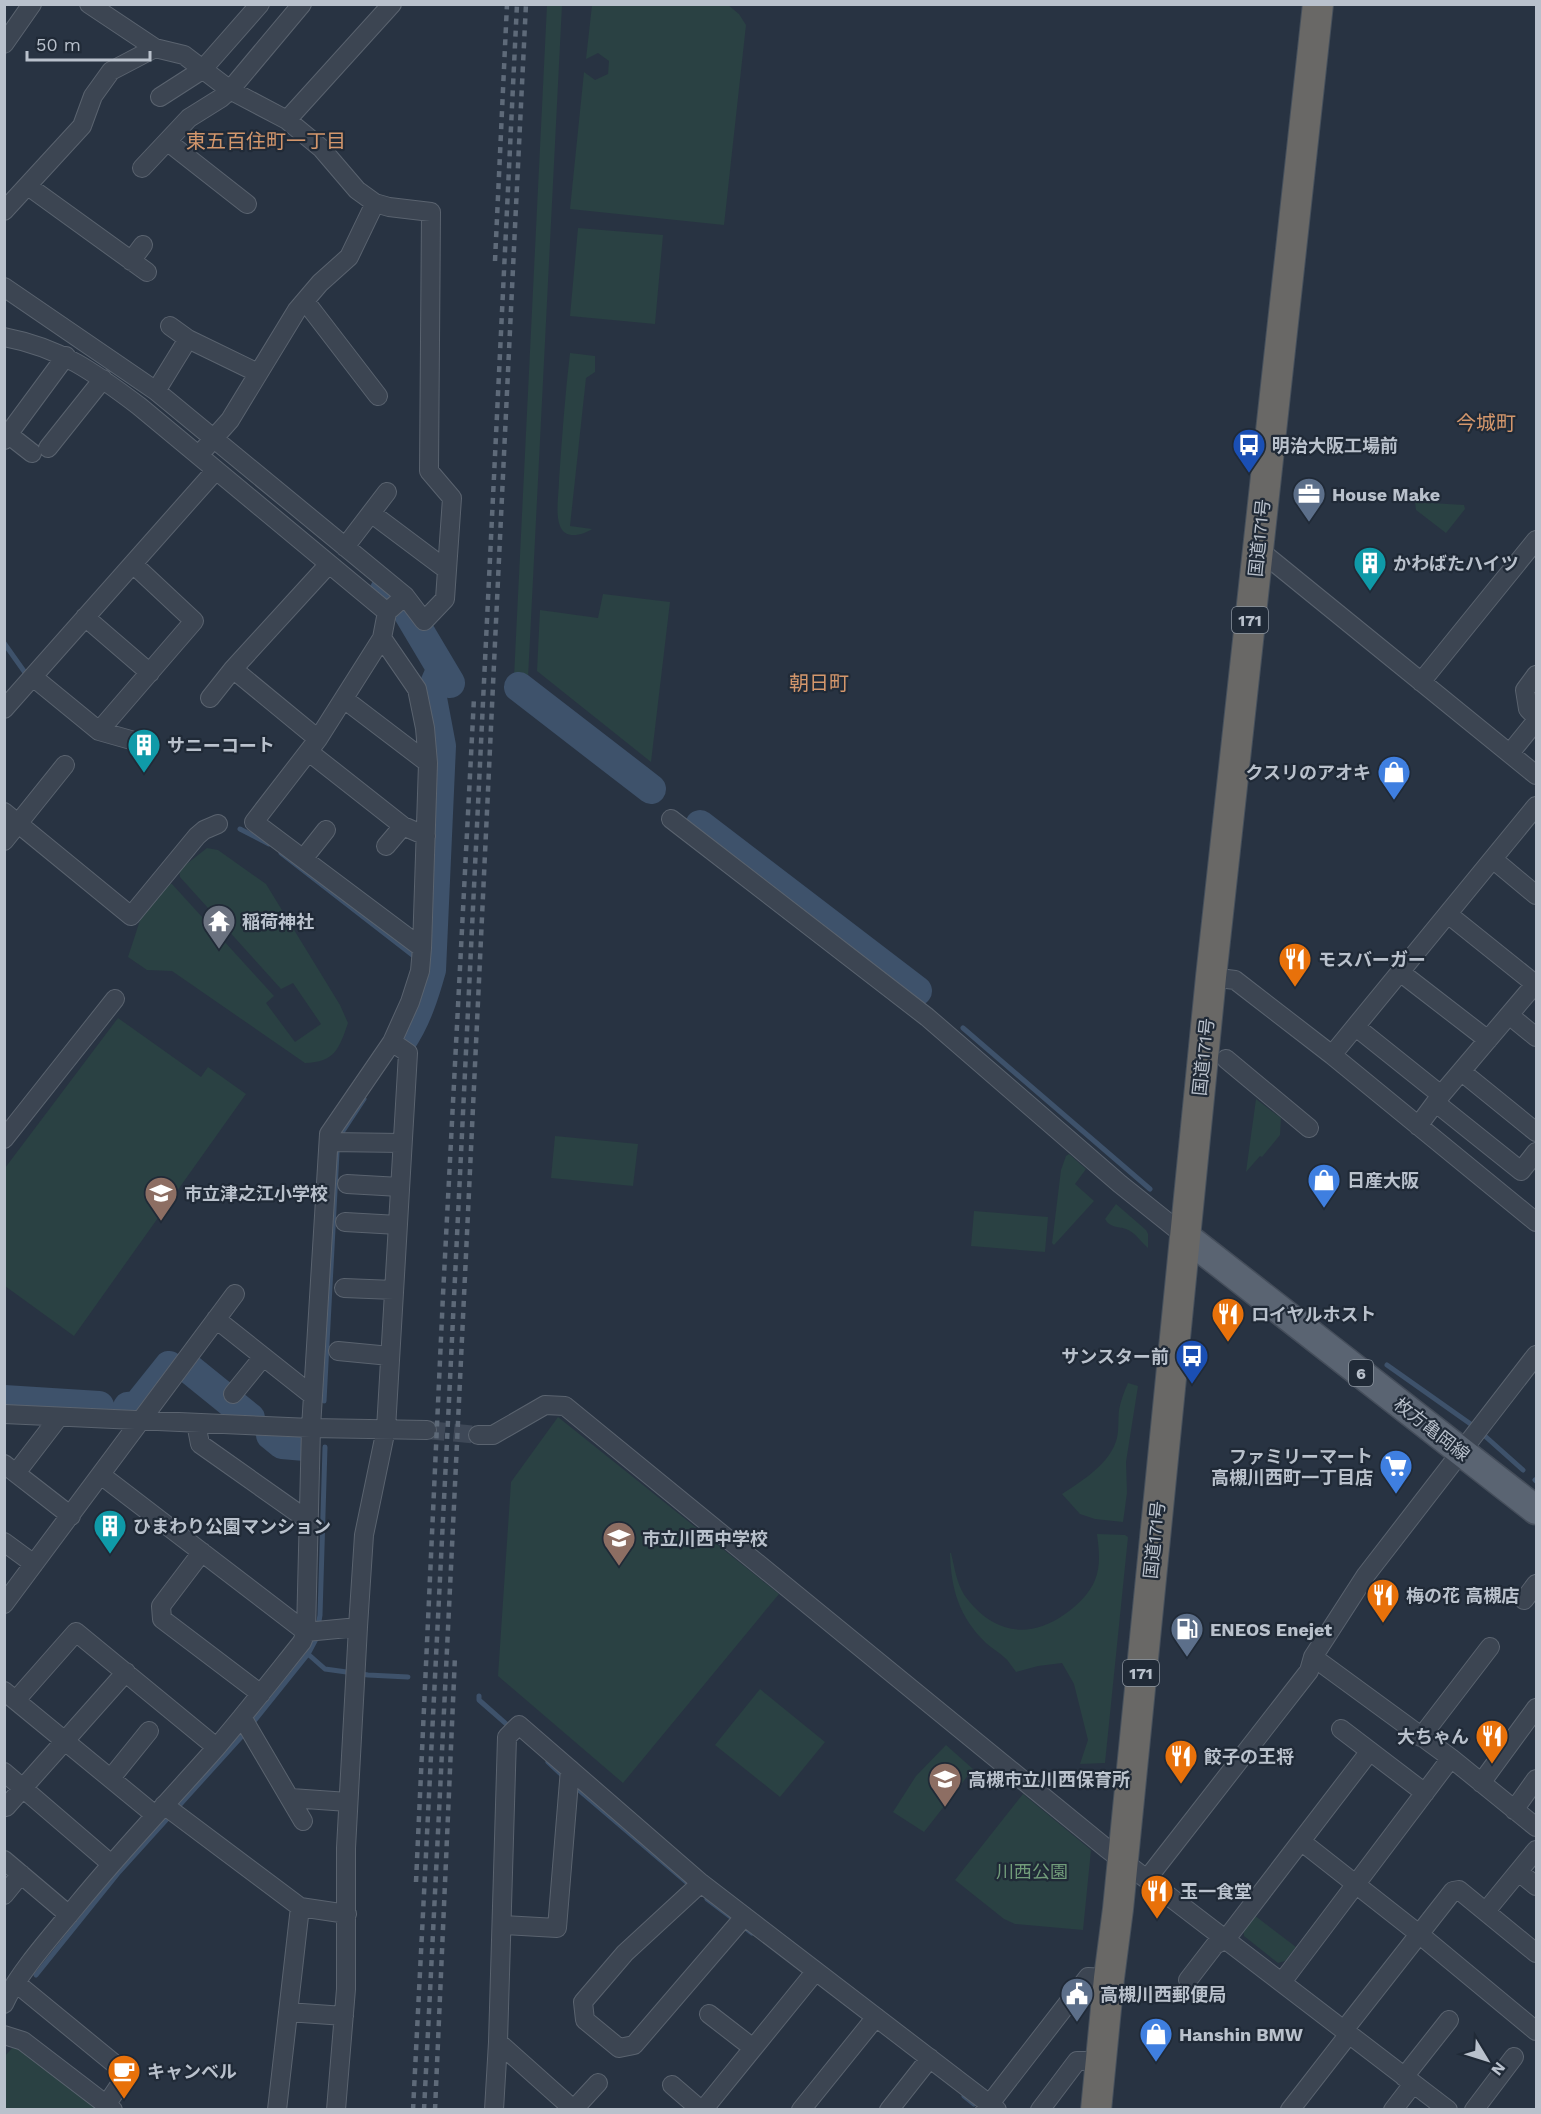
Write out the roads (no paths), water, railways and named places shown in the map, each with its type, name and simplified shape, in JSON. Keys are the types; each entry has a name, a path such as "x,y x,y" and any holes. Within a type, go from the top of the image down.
{"highway":[{"name":"国道171号","path":"1096,2109 1211,977 1318,4"}],"main road":[{"name":"枚方亀岡線","path":"1185,1236 1536,1510"}],"street":[{"path":"4,44 32,4"},
{"path":"4,337 83,355 156,391 218,444 299,522 397,603 424,621 445,599 452,498 429,471 430,212 375,203 357,190 321,148 287,120 230,90 179,53 155,48 89,4"},
{"path":"160,98 202,70 260,4"},
{"path":"142,168 189,118 230,90 302,4"},
{"path":"287,120 392,4"},
{"path":"4,211 82,126 93,96 111,71 155,48"},
{"path":"168,142 220,193 247,204"},
{"path":"28,186 80,234 147,272"},
{"path":"4,709 133,564 208,463 230,420 297,310 320,283 349,257 375,203"},
{"path":"131,261 143,245"},
{"path":"4,287 83,355 103,379 208,463 299,522 336,553"},
{"path":"305,301 376,385"},
{"path":"170,326 188,339 258,373"},
{"path":"156,391 188,339"},
{"path":"83,355 7,437 40,450 103,379"},
{"path":"210,698 387,492"},
{"path":"371,513 447,570"},
{"path":"1421,682 1536,540"},
{"path":"1258,549 1536,775"},
{"path":"99,731 194,621 133,564"},
{"path":"397,603 382,638 344,699 313,745 254,822 422,948"},
{"path":"85,617 150,673"},
{"path":"4,2004 16,1983 110,1863 166,1811 302,1642 306,1632 311,1428 329,1134 392,1042 410,1002 420,970 422,948 428,763 424,728 417,689 382,638"},
{"path":"233,669 403,826 426,836"},
{"path":"1536,675 1525,690 1528,710 1536,717"},
{"path":"33,677 99,731 145,744"},
{"path":"344,699 428,763"},
{"path":"1509,753 1536,722"},
{"path":"4,842 11,818 65,765"},
{"path":"1332,1055 1536,806"},
{"path":"11,818 131,916 197,836 218,824"},
{"path":"670,819 927,1017 1120,1184 1185,1236"},
{"path":"386,846 403,826"},
{"path":"303,859 326,830"},
{"path":"1494,860 1536,895"},
{"path":"1418,1126 1536,983 1449,915"},
{"path":"1400,972 1488,1040"},
{"path":"1211,977 1235,980 1332,1055 1536,1222"},
{"path":"8,1127 115,999"},
{"path":"1509,1015 1536,1037"},
{"path":"1356,1027 1521,1171"},
{"path":"336,2109 344,2016 348,1914 346,1848 364,1535 386,1429 408,1053 392,1042"},
{"path":"1226,1059 1309,1128"},
{"path":"1462,1072 1536,1132"},
{"path":"328,1142 402,1143"},
{"path":"1502,1196 1536,1152"},
{"path":"347,1184 400,1187"},
{"path":"345,1222 398,1225"},
{"path":"344,1288 394,1290"},
{"path":"4,1604 235,1294"},
{"path":"216,1319 313,1396"},
{"path":"338,1351 390,1356"},
{"path":"1147,1879 1309,1671 1313,1657 1366,1575 1536,1356"},
{"path":"233,1394 263,1357"},
{"path":"478,1436 494,1435 545,1405 566,1406 1123,1861 1448,2109"},
{"path":"4,1414 311,1428 427,1430"},
{"path":"59,1417 10,1469 70,1516"},
{"path":"196,1423 200,1444 309,1521"},
{"path":"100,1475 306,1632 358,1627"},
{"path":"4,1542 34,1564"},
{"path":"202,1552 161,1606 162,1619 261,1694"},
{"path":"1524,1600 1536,1584"},
{"path":"216,1747 76,1632 10,1696 111,1778 166,1811 300,1907 348,1914"},
{"path":"1421,1737 1491,1647"},
{"path":"1313,1657 1451,1758 1536,1827"},
{"path":"6,1807 126,1672"},
{"path":"1481,1783 1535,1714"},
{"path":"242,1717 303,1821"},
{"path":"494,2109 507,1737 519,1725 701,1883 876,2017 926,2063 990,2108 1088,1977 1109,1978"},
{"path":"1341,1728 1425,1793"},
{"path":"111,1778 149,1731"},
{"path":"1188,1980 1215,1945 1227,1939 1370,1751"},
{"path":"1282,1982 1451,1758"},
{"path":"502,1925 557,1928 570,1770"},
{"path":"4,1772 110,1863"},
{"path":"1515,1810 1536,1779"},
{"path":"291,1798 348,1802"},
{"path":"1302,1842 1419,1934 1536,2031"},
{"path":"1486,1911 1536,1850"},
{"path":"4,1860 69,1915"},
{"path":"1519,1872 1536,1886"},
{"path":"4,1895 21,1874"},
{"path":"701,1883 625,1953 583,2002 585,2020 619,2048 634,2045 744,1917"},
{"path":"1290,2109 1453,1890 1459,1890 1536,1953"},
{"path":"277,2109 300,1907"},
{"path":"672,2085 702,2109 815,1972"},
{"path":"4,2035 23,2041 110,2107 127,2074 16,1983"},
{"path":"288,2012 344,2016"},
{"path":"709,2014 753,2048"},
{"path":"801,2109 876,2017"},
{"path":"1393,2109 1449,2020"},
{"path":"498,2042 573,2109 598,2083"},
{"path":"1474,2109 1515,2057"},
{"path":"1040,2109 1077,2061 1101,2061"},
{"path":"889,2109 926,2063"}],"waterway":[{"path":"385,590 406,609 450,683"},
{"path":"4,643 26,674"},
{"path":"401,1042 419,1007 431,970 441,746 431,693 441,670"},
{"path":"519,687 651,789"},
{"path":"700,825 917,991"},
{"path":"240,829 269,844"},
{"path":"281,853 415,957"},
{"path":"963,1028 1150,1189"},
{"path":"324,1401 337,1152 341,1134 364,1099"},
{"path":"1387,1365 1472,1425"},
{"path":"128,1407 137,1406 169,1366"},
{"path":"187,1367 250,1418"},
{"path":"4,1400 99,1406"},
{"path":"271,1435 282,1444 305,1446"},
{"path":"1486,1437 1523,1470"},
{"path":"36,1975 119,1872 243,1735 308,1654 316,1639 320,1615 325,1447"},
{"path":"308,1654 325,1669 368,1675 408,1677"},
{"path":"479,1696 479,1700 512,1729"},
{"path":"548,1762 565,1778"},
{"path":"572,1784 690,1885"},
{"path":"707,1899 752,1933"},
{"path":"964,2096 974,2104"}],"tunnel":[{"path":"427,1430 478,1435"}],"railway":[{"path":"495,261 507,4"},
{"path":"413,2110 517,4"},
{"path":"424,2110 526,4"},
{"path":"416,1882 474,698"},
{"path":"435,2110 455,1656"}],"place":[{"name":"明治大阪工場前","path":"1249,474"},
{"name":"House Make","path":"1309,523"},
{"name":"かわばたハイツ","path":"1370,592"},
{"name":"サニーコート","path":"144,774"},
{"name":"クスリのアオキ","path":"1394,801"},
{"name":"稲荷神社","path":"219,950"},
{"name":"モスバーガー","path":"1295,988"},
{"name":"日産大阪","path":"1324,1209"},
{"name":"市立津之江小学校","path":"161,1222"},
{"name":"ロイヤルホスト","path":"1228,1343"},
{"name":"サンスター前","path":"1192,1385"},
{"name":"ファミリーマート 高槻川西町一丁目店","path":"1396,1495"},
{"name":"ひまわり公園マンション","path":"110,1555"},
{"name":"市立川西中学校","path":"619,1567"},
{"name":"梅の花 高槻店","path":"1383,1624"},
{"name":"ENEOS Enejet","path":"1187,1658"},
{"name":"大ちゃん","path":"1492,1765"},
{"name":"餃子の王将","path":"1181,1785"},
{"name":"高槻市立川西保育所","path":"945,1808"},
{"name":"玉一食堂","path":"1157,1920"},
{"name":"高槻川西郵便局","path":"1077,2023"},
{"name":"Hanshin BMW","path":"1156,2063"},
{"name":"キャンベル","path":"124,2100"}],"district":[{"name":"東五百住町一丁目","path":"266,141"},
{"name":"今城町","path":"1486,423"},
{"name":"朝日町","path":"819,683"}],"park label":[{"name":"川西公園","path":"1032,1871"}]}
